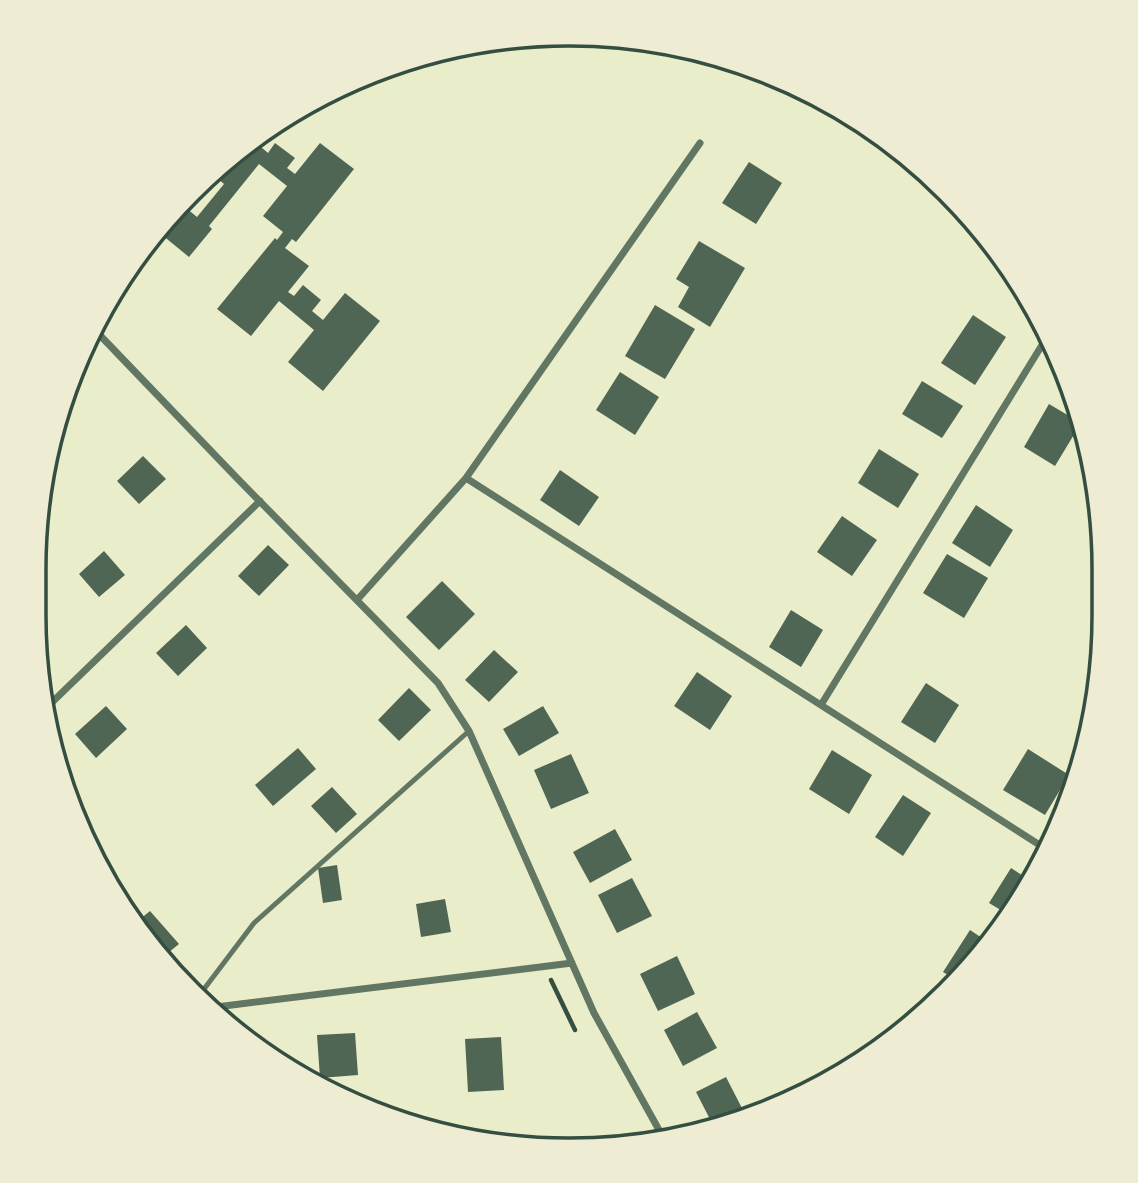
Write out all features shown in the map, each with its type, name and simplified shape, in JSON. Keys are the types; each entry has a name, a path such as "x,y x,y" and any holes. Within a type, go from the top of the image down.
{"street":[{"path":"357,600 466,478 700,143"},
{"path":"100,335 439,683 469,731 594,1013 659,1129"},
{"path":"821,705 1042,345"},
{"path":"466,478 1039,845"},
{"path":"53,701 260,501"},
{"path":"222,1006 572,963"}],"lane":[{"path":"204,989 254,923 469,731"}],"path":[{"path":"545,967 575,1030"}],"building":[{"path":"275,143 295,158 287,168 295,174 320,143 354,169 296,242 292,239 285,248 309,266 288,292 294,296 303,285 321,300 312,311 323,320 345,293 380,321 323,391 288,362 314,330 279,301 251,336 217,309 275,238 277,240 283,232 263,216 287,186 259,164 209,226 212,229 189,257 165,237 188,210 197,217 224,184 219,180 250,154 262,145 261,147 268,153"},
{"path":"749,162 782,183 756,224 722,203"},
{"path":"699,241 745,268 710,327 678,307 689,287 676,279"},
{"path":"655,305 695,329 665,379 625,356"},
{"path":"973,315 1006,337 975,385 941,363"},
{"path":"620,372 659,397 635,435 596,410"},
{"path":"922,381 963,406 942,438 902,414"},
{"path":"1049,404 1070,416 1075,433 1055,466 1024,447"},
{"path":"879,449 919,474 898,508 858,483"},
{"path":"143,456 166,479 139,504 117,481"},
{"path":"560,470 599,497 579,526 540,500"},
{"path":"976,505 1013,530 990,567 952,543"},
{"path":"842,516 877,540 852,576 817,552"},
{"path":"268,545 289,565 259,596 238,576"},
{"path":"104,551 125,575 99,597 79,574"},
{"path":"947,554 988,578 964,618 923,593"},
{"path":"442,581 475,614 439,650 406,617"},
{"path":"791,610 823,630 801,667 769,647"},
{"path":"186,625 207,648 178,676 156,653"},
{"path":"494,650 518,672 489,702 465,680"},
{"path":"697,672 732,696 710,730 674,706"},
{"path":"926,683 959,705 935,743 901,722"},
{"path":"409,688 431,710 399,741 378,720"},
{"path":"106,706 127,729 96,758 75,734"},
{"path":"543,706 559,733 519,756 503,729"},
{"path":"298,748 316,769 273,806 255,785"},
{"path":"1028,749 1067,774 1045,815 1003,790"},
{"path":"832,750 872,775 849,814 809,789"},
{"path":"571,754 589,793 551,809 534,770"},
{"path":"332,787 357,814 336,833 311,806"},
{"path":"903,795 931,813 903,856 875,837"},
{"path":"615,829 632,860 590,883 573,852"},
{"path":"337,865 342,900 323,903 318,868"},
{"path":"1011,868 1022,875 1000,910 989,903"},
{"path":"632,878 652,916 617,933 598,895"},
{"path":"445,899 451,932 421,937 416,904"},
{"path":"150,911 179,944 169,952 143,917"},
{"path":"970,930 981,937 948,975 943,972"},
{"path":"677,956 695,994 658,1011 640,974"},
{"path":"697,1012 717,1048 683,1066 664,1030"},
{"path":"355,1033 358,1075 326,1078 320,1074 317,1035"},
{"path":"501,1037 504,1090 468,1092 465,1039"},
{"path":"726,1077 742,1108 710,1118 696,1092"}]}
